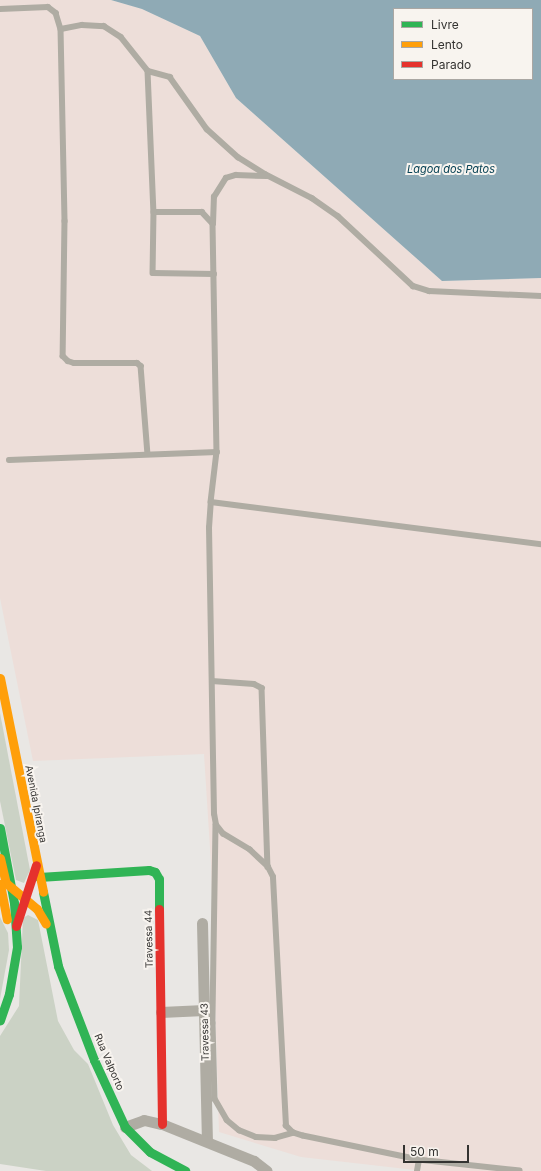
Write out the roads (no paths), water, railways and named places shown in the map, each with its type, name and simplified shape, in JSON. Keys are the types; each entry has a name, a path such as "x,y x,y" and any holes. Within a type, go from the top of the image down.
{"main road":[{"name":"Avenida Ipiranga","path":"0,678 51,935"},
{"path":"0,828 12,889 16,926 14,967 9,994 0,1020"},
{"path":"0,858 4,877 12,889 37,909 51,935"},
{"path":"16,926 23,899 36,865"},
{"name":"Travessa 44","path":"39,877 149,870 155,872 159,879 162,1124"},
{"path":"0,884 14,967"},
{"name":"Rua Valporto","path":"51,935 58,966 94,1060 125,1127 150,1152 183,1171"}],"street":[{"name":"Travessa 43","path":"202,924 207,1140"},
{"path":"161,1012 204,1010"},
{"path":"125,1127 144,1120 162,1124 207,1140 254,1161 267,1171"}],"lane":[{"path":"0,9 48,7 56,13 61,29 65,221 63,356 68,361 74,362 137,362 141,366 148,454"},
{"path":"61,29 82,25 104,26 120,37 148,71 154,212 153,273 214,274"},
{"path":"148,71 162,73 170,77 207,129 238,157 269,176 312,198 338,216 413,286 429,290 541,296"},
{"path":"269,176 236,175 226,178 214,197 212,224 217,452 211,502 212,681 216,825 213,1023 215,1099 227,1120 239,1130 256,1137 275,1138 293,1133 419,1160 520,1171"},
{"path":"154,212 202,212 212,224"},
{"path":"9,460 217,452"},
{"path":"211,502 541,544"},
{"path":"212,681 254,684 262,688 268,867"},
{"path":"216,825 223,834 250,850 268,867 273,877 286,1126 293,1133"},
{"path":"417,1171 419,1160"}],"water":[{"name":"Lagoa dos Patos","path":"111,0 541,0 541,278 442,281 236,98 200,36 142,9"}]}
